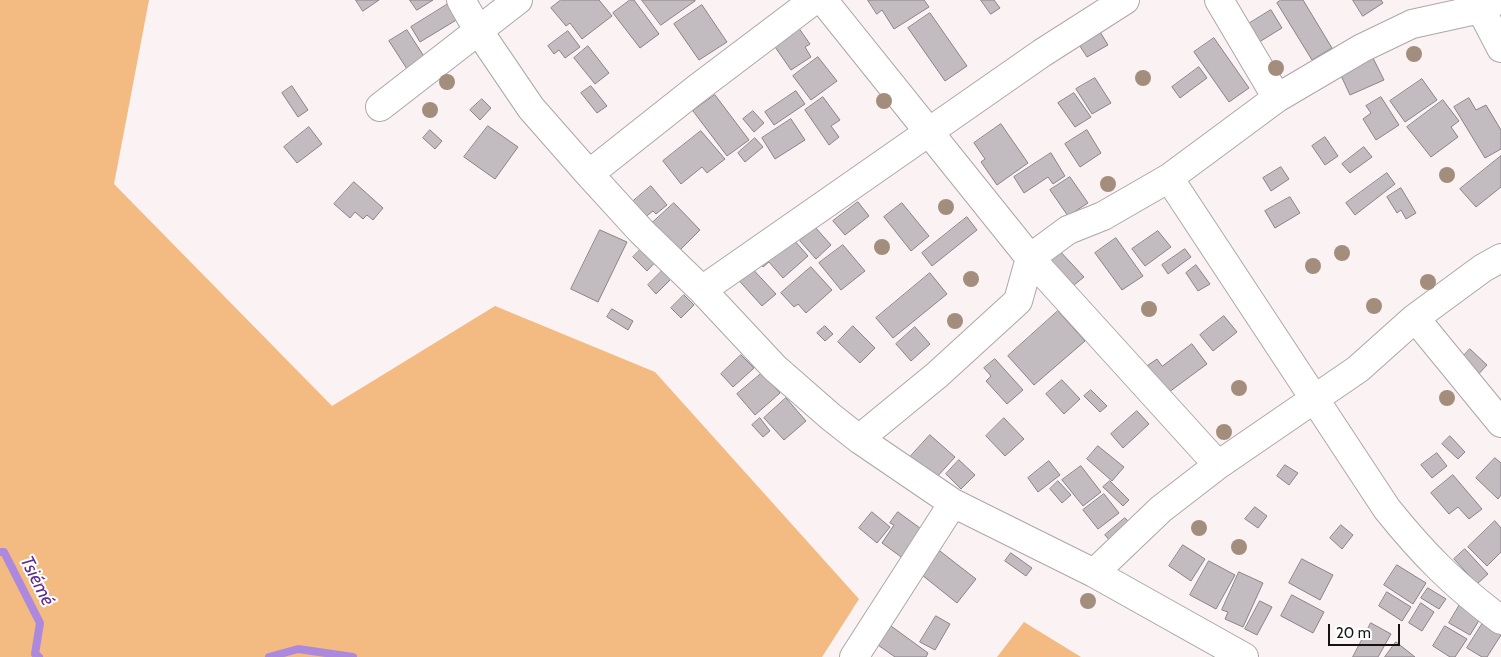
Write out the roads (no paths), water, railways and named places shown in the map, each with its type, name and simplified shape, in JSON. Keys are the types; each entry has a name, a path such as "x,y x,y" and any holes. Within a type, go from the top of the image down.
{"street":[{"path":"461,0 478,30 531,108 640,231 702,290 775,368 859,439 952,504 1094,573 1244,657"},
{"path":"380,107 518,0"},
{"path":"589,174 695,90 814,0"},
{"path":"823,0 1030,258 1218,465"},
{"path":"702,290 1042,53 1125,0"},
{"path":"1219,0 1277,98"},
{"path":"859,439 937,375 1018,300 1030,258 1068,230 1103,216 1169,178 1277,98 1362,48 1412,24 1485,3 1501,48"},
{"path":"1169,178 1382,501 1419,550 1463,592 1501,620"},
{"path":"1094,573 1161,509 1218,465 1358,369 1415,318 1483,268 1501,258"},
{"path":"1415,318 1501,424"},
{"path":"854,657 952,504"}],"waterway":[{"name":"Tsiémé","path":"0,552 4,552 40,623 35,654 39,657"},
{"name":"Tsiémé","path":"269,657 298,649 353,657"}]}
